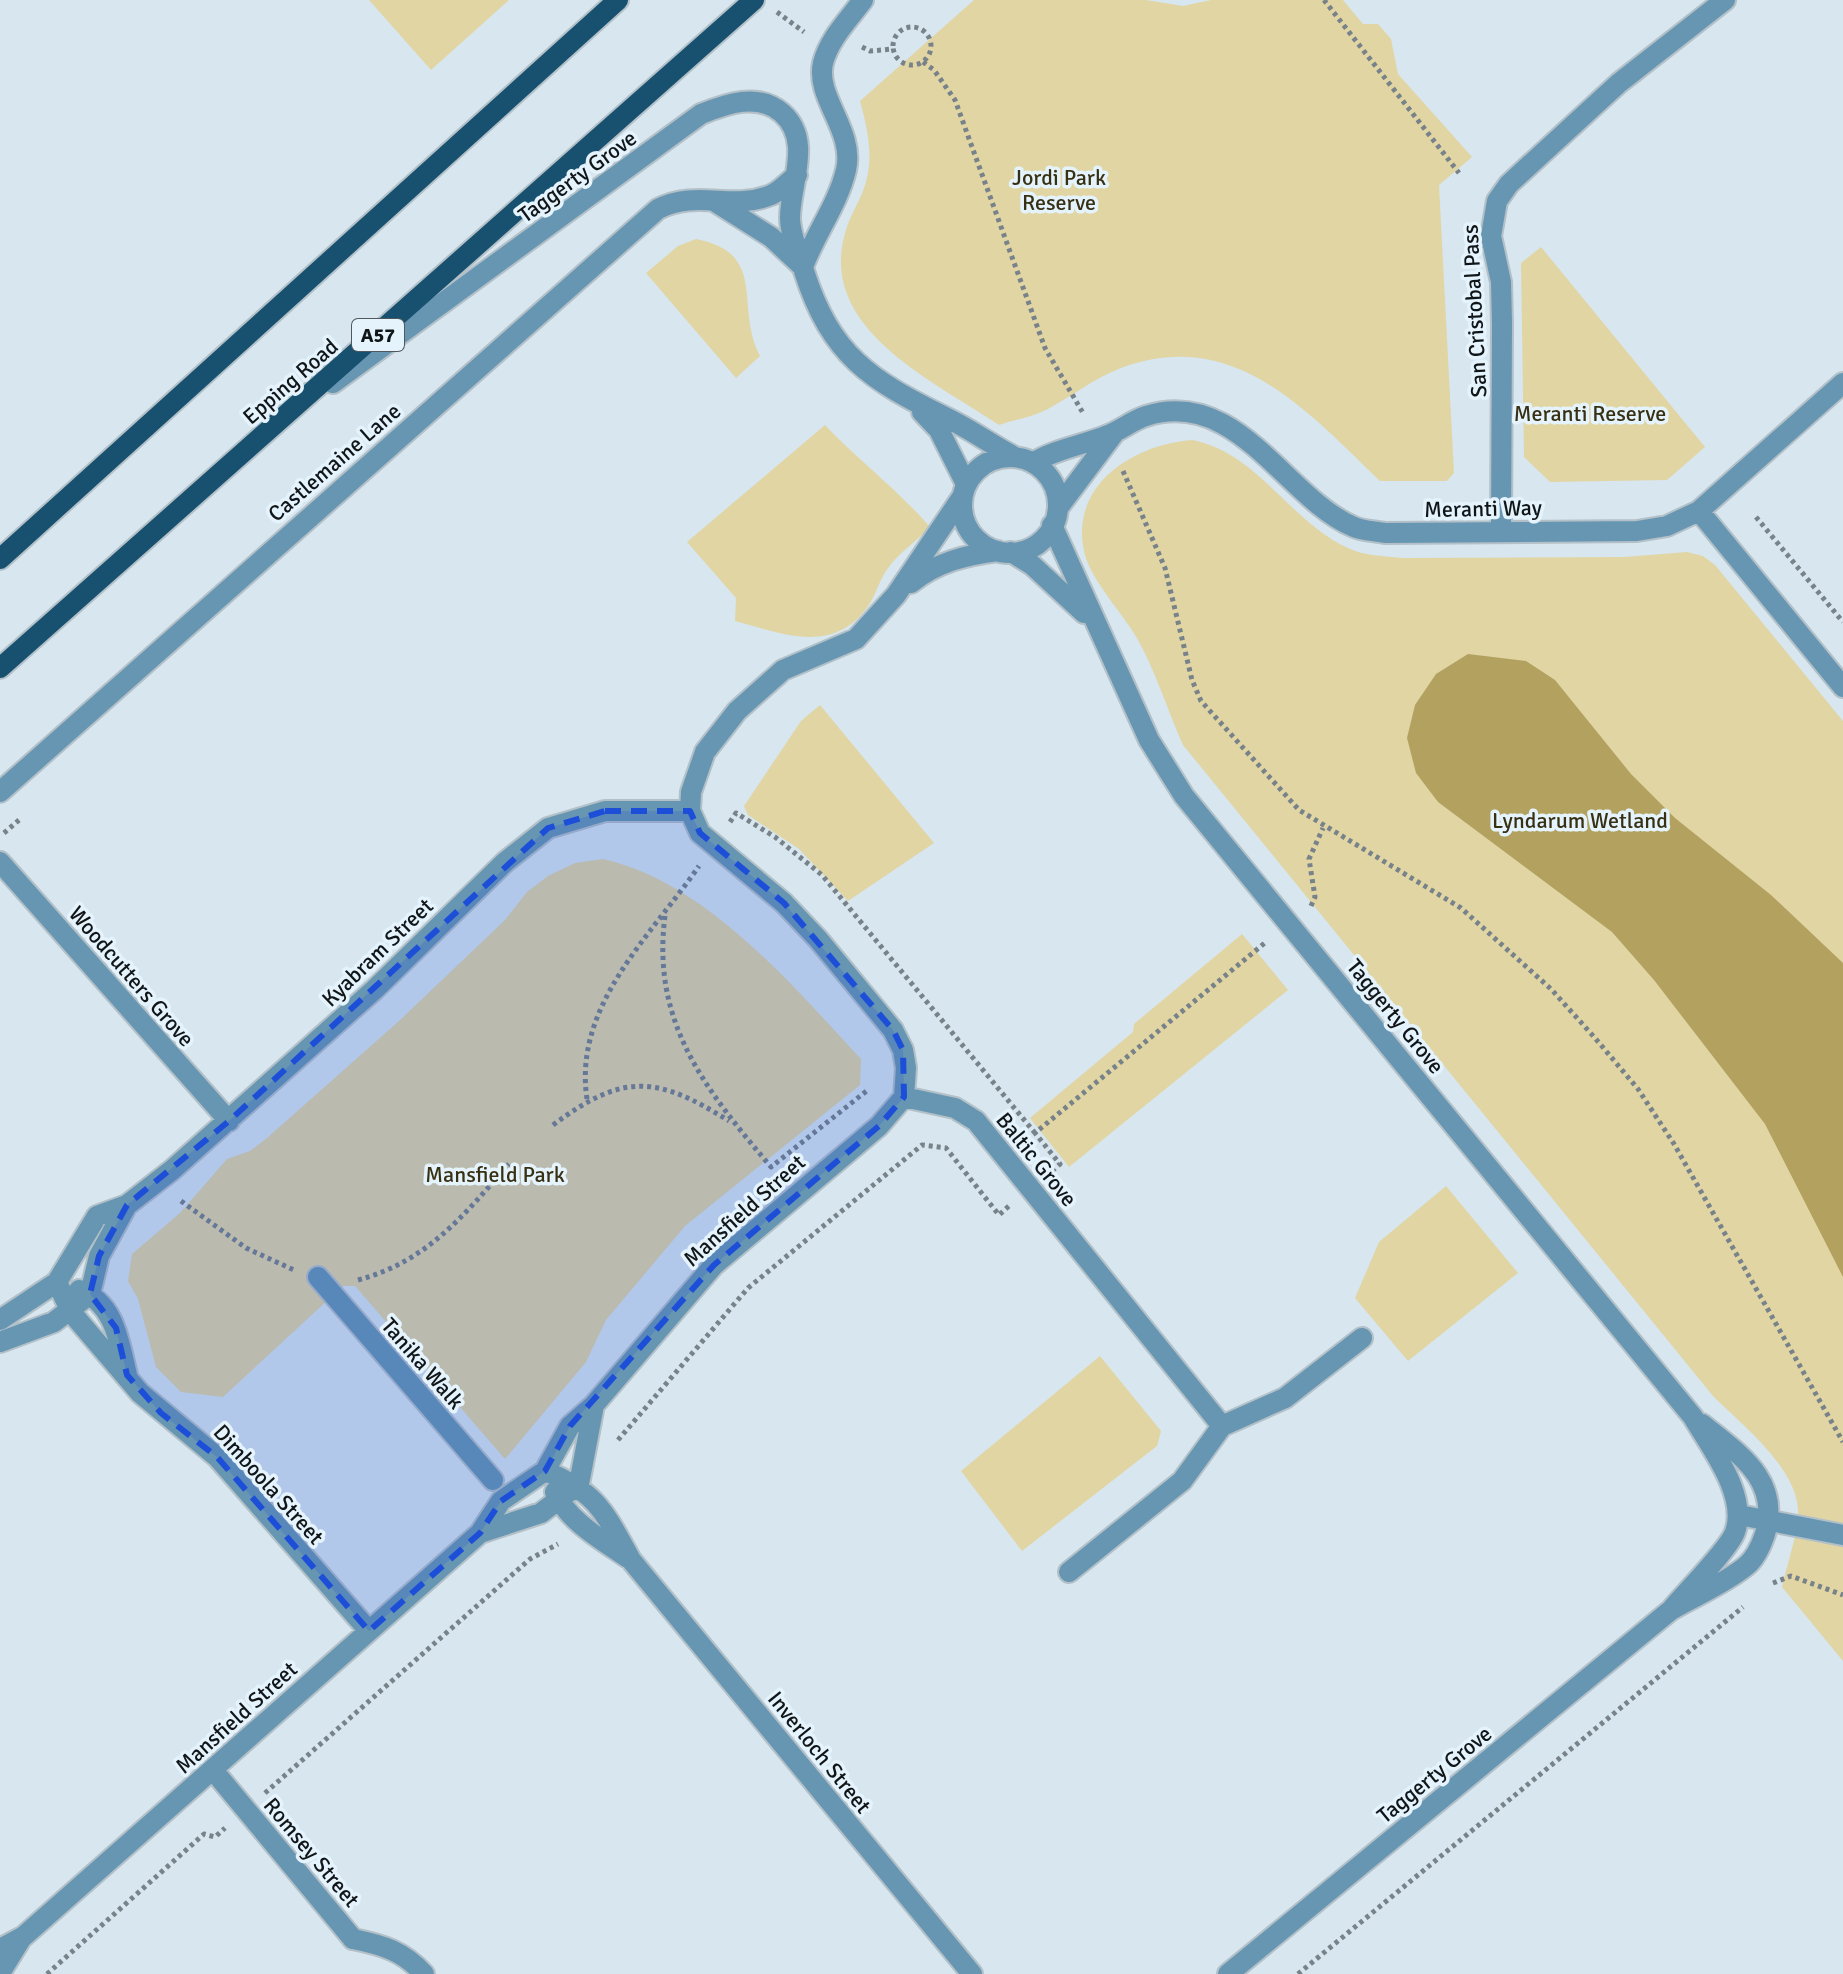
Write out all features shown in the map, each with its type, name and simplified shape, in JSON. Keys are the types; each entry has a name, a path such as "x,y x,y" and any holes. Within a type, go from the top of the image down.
{"main road":[{"path":"0,559 618,0"},
{"name":"Epping Road","path":"0,668 754,0"}],"street":[{"path":"714,201 771,237 803,267 846,168 846,141 824,88 823,63 834,38 863,0"},
{"name":"San Cristobal Pass","path":"1501,532 1501,282 1491,236 1497,201 1509,184 1619,83 1725,0"},
{"name":"Taggerty Grove","path":"282,420 701,114 731,102 756,102 782,113 797,136 797,175 790,219 817,312 843,350 878,381 914,403 1024,460"},
{"name":"Castlemaine Lane","path":"0,792 658,209 690,197 714,201 772,195 797,175"},
{"name":"Meranti Way","path":"1024,460 1108,438 1147,415 1188,412 1236,432 1329,511 1355,527 1385,533 1637,531 1667,526 1699,511 1843,383"},
{"name":"Taggerty Grove","path":"914,403 939,430 964,491"},
{"name":"Meranti Way","path":"1055,517 1063,497 1108,438"},
{"path":"896,595 938,566 964,555 1004,552 1036,545 1055,517 1052,482 1024,460 986,463 964,491 896,595 856,639 783,670 737,711 701,762 691,792 690,811 700,833 784,903 893,1030 903,1050 906,1068 904,1097"},
{"path":"964,491 966,524 974,536 1004,552"},
{"path":"1699,511 1843,687"},
{"name":"Taggerty Grove","path":"1055,517 1095,624 1113,655 1162,766 1693,1417 1727,1477 1739,1515 1734,1536 1671,1610"},
{"name":"Taggerty Grove","path":"1004,552 1032,565 1095,624"},
{"name":"Kyabram Street","path":"0,1320 57,1282 97,1216 127,1205 229,1121 375,989 505,862 548,828 605,811 690,811"},
{"name":"Woodcutters Grove","path":"0,862 229,1121"},
{"name":"Baltic Grove","path":"904,1097 955,1108 976,1121 1222,1426"},
{"name":"Mansfield Street","path":"0,1949 24,1936 480,1533 501,1501 545,1471 570,1426 594,1405 714,1265 879,1126 904,1097"},
{"name":"Kyabram Street","path":"90,1294 99,1256 127,1205"},
{"name":"Tanika Walk","path":"318,1277 493,1480"},
{"path":"0,1342 54,1322 71,1312 90,1294 57,1282"},
{"name":"Dimboola Street","path":"57,1282 71,1312 127,1375 161,1413 217,1457 369,1631"},
{"name":"Dimboola Street","path":"90,1294 116,1328 127,1375"},
{"path":"1069,1572 1182,1481 1222,1426 1285,1398 1362,1338"},
{"name":"Mansfield Street","path":"480,1533 541,1513 579,1484 594,1405"},
{"name":"Taggerty Grove","path":"1228,1974 1671,1610 1749,1564 1761,1546 1768,1523 1768,1496 1761,1477 1749,1462 1693,1417"},
{"name":"Inverloch Street","path":"545,1471 579,1484 607,1516 631,1560 972,1974"},
{"name":"Inverloch Street","path":"545,1471 559,1502 590,1531 631,1560"},
{"path":"1739,1515 1843,1535"},
{"name":"Romsey Street","path":"213,1770 353,1939 386,1945 411,1960 424,1974"},
{"name":"Mansfield Street","path":"0,1973 24,1936"}],"path":[{"path":"1324,0 1459,173"},
{"path":"923,62 931,46 927,34 918,28 900,31 893,49 904,63 923,62 934,70 955,100 1045,348 1074,400 1108,438 1127,478 1165,568 1192,680 1201,701 1278,790 1323,828 1461,908 1551,989 1595,1038 1638,1089 1674,1144 1843,1442"},
{"path":"1756,517 1843,622"},
{"path":"587,1099 584,1079 587,1046 600,1006 620,972 665,915 736,813 801,856 850,908 1060,1164 1030,1189"},
{"path":"0,837 19,820"},
{"path":"1035,1133 1311,906 1315,897 1309,859 1323,828"},
{"path":"665,915 660,947 673,1021 685,1051 734,1123 771,1167 874,1085"},
{"path":"553,1125 587,1099 631,1086 656,1086 697,1101 734,1123"},
{"path":"614,1445 748,1288 922,1145 946,1148 999,1215"},
{"path":"181,1201 246,1248 318,1277 356,1281 404,1264 458,1222 509,1164"},
{"path":"47,1974 204,1834 215,1837 530,1559 552,1544 566,1544"},
{"path":"1764,1590 1776,1581 1791,1576 1843,1595"},
{"path":"1298,1974 1753,1599"}],"highlighted area":[{"path":"605,811 690,811 700,833 784,903 893,1030 903,1050 904,1097 879,1126 714,1265 570,1426 545,1471 501,1501 480,1533 369,1631 217,1457 161,1413 127,1375 116,1328 90,1294 99,1256 127,1205 229,1121 548,828"}],"green space":[{"path":"369,0 509,0 431,70"},
{"name":"Jordi Park Reserve","path":"974,0 1146,0 1183,6 1211,0 1343,0 1363,24 1378,24 1391,39 1398,74 1472,157 1439,185 1454,473 1447,481 1380,481 1325,428 1266,382 1233,367 1199,358 1162,358 1121,368 1046,410 999,425 913,369 886,347 863,323 848,295 841,265 846,230 869,168 868,134 860,101"},
{"path":"696,239 719,246 733,256 746,284 749,319 760,356 736,378 646,273 678,246"},
{"name":"Meranti Reserve","path":"1541,247 1705,447 1667,480 1550,482 1524,457 1521,263"},
{"path":"825,425 930,527 890,565 866,609 837,632 805,637 735,621 736,598 687,542"},
{"name":"Lyndarum Wetland","path":"1193,440 1237,459 1308,522 1327,536 1361,553 1402,558 1624,557 1687,552 1703,556 1715,565 1843,721 1843,1661 1782,1587 1798,1514 1790,1481 1779,1465 1753,1434 1713,1396 1183,745 1144,651 1089,565 1082,530 1086,508 1095,489 1110,473 1148,450"},
{"path":"820,705 934,843 848,901 799,849 748,815 744,806 801,721"},
{"name":"Mansfield Park","path":"603,859 641,871 677,890 745,940 861,1059 860,1085 685,1226 606,1320 586,1362 505,1459 355,1286 343,1286 223,1397 181,1392 156,1367 138,1299 128,1281 132,1254 180,1213 227,1159 250,1151 267,1138 399,1021 505,920 527,892 548,876 575,863"},
{"path":"1242,934 1288,990 1069,1167 1030,1118 1133,1032 1134,1024"},
{"path":"1446,1186 1518,1273 1408,1361 1355,1298 1379,1242"},
{"path":"1100,1356 1161,1431 1157,1446 1022,1551 961,1471"}],"shaded area":[{"path":"1468,654 1526,661 1555,680 1631,774 1675,818 1771,895 1843,963 1843,1277 1765,1124 1654,980 1612,932 1438,802 1416,773 1407,738 1415,705 1436,674"}]}
